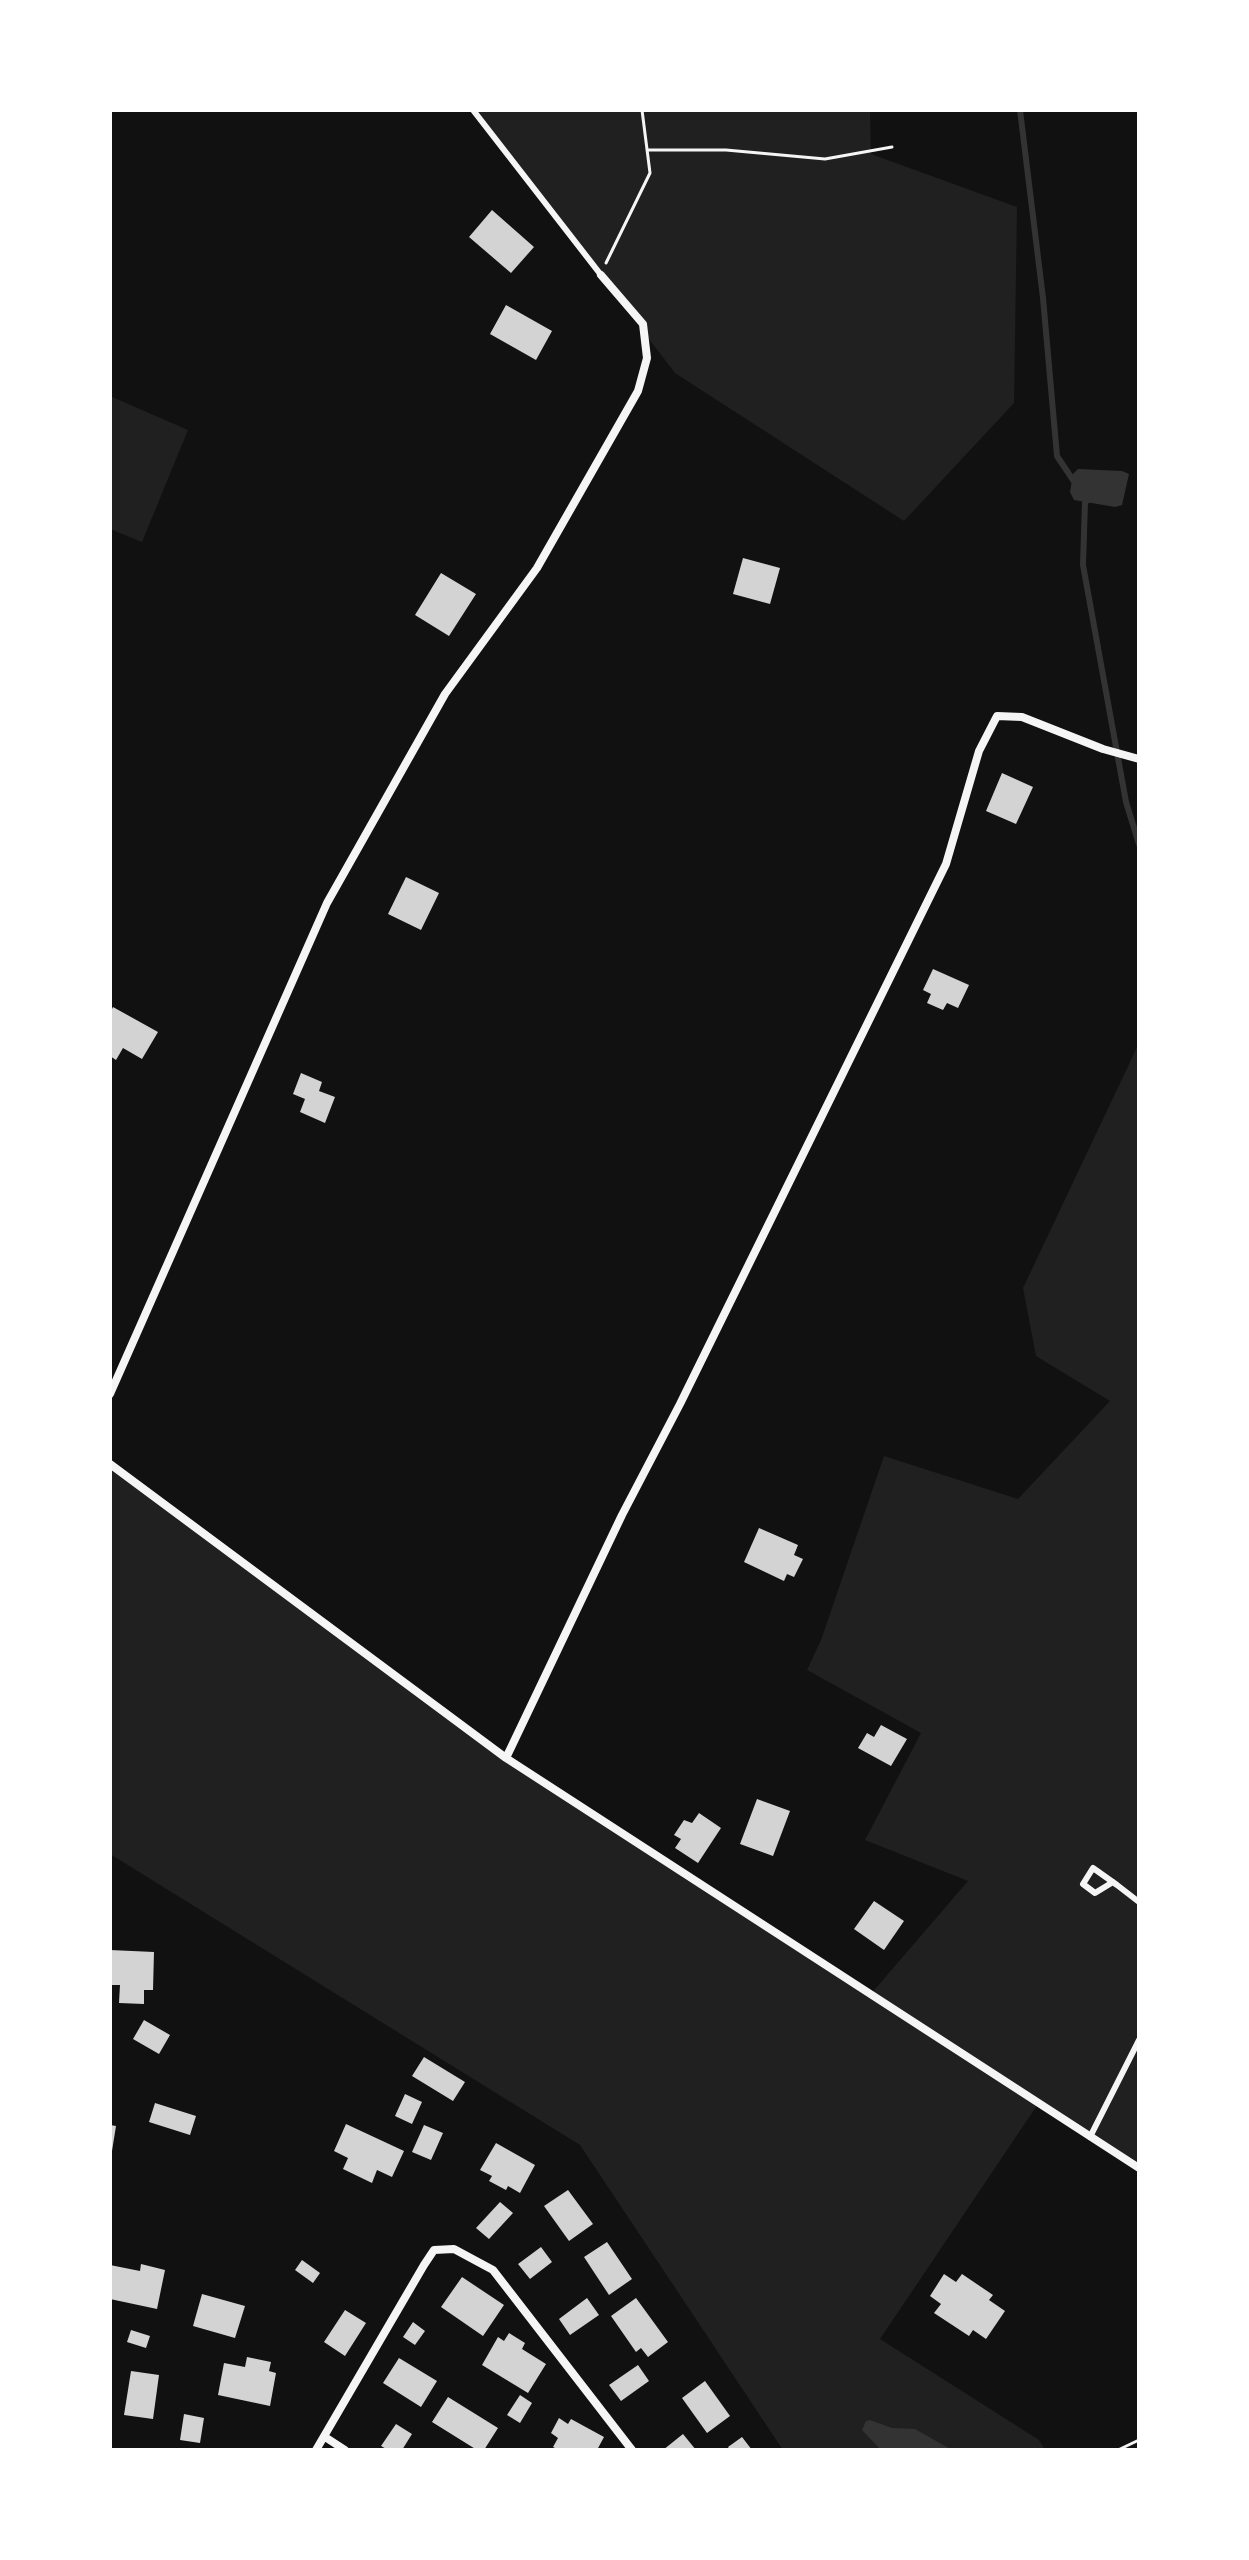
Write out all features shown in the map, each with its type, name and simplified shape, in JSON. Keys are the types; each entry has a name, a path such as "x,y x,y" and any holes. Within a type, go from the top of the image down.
{"street":[{"path":"110,1394 327,903 445,694 537,568 638,391 647,358 643,324 601,275"},
{"path":"506,1758 622,1515 680,1404 946,864 979,751 997,716 1022,717 1103,749 1134,757"},
{"path":"110,1464 506,1758 1139,2168"},
{"path":"316,2450 434,2250 454,2249 493,2270 632,2450"},
{"path":"325,2437 345,2450"}],"lane":[{"path":"473,110 601,275"},
{"path":"1113,1882 1095,1893 1083,1884 1093,1868 1113,1882 1139,1902"},
{"path":"1090,2137 1139,2040"}],"path":[{"path":"601,275 650,173 642,110"},
{"path":"648,150 726,150 825,159 892,147"},
{"path":"1118,2450 1139,2440"}],"shaded area":[{"path":"473,110 870,110 871,154 1017,207 1014,403 904,521 675,373"},
{"path":"110,396 188,430 142,542 110,529"},
{"path":"1078,469 1129,474 1122,505 1115,507 1074,500 1070,492 1073,474"},
{"path":"1139,1043 1139,2165 1038,2104 880,2339 1039,2440 1045,2450 783,2450 580,2145 110,1854 110,1464 506,1758 870,1995 968,1881 865,1840 921,1733 807,1670 821,1640 884,1456 1018,1499 1110,1401 1036,1356 1023,1288"},
{"path":"866,2421 892,2428 915,2429 952,2450 881,2450 862,2430"}],"building":[{"path":"492,210 534,247 511,273 469,237"},
{"path":"506,305 552,331 536,360 490,334"},
{"path":"743,558 780,568 770,604 733,594"},
{"path":"441,573 476,594 449,636 415,615"},
{"path":"1002,773 1033,787 1016,824 986,811"},
{"path":"406,877 439,893 421,930 388,914"},
{"path":"933,969 969,985 958,1008 947,1003 943,1010 927,1003 931,994 923,990"},
{"path":"113,1007 158,1032 142,1059 123,1048 116,1060 110,1056 110,1013"},
{"path":"301,1073 322,1082 319,1091 335,1097 325,1123 300,1112 305,1099 293,1094"},
{"path":"759,1528 798,1545 794,1555 803,1559 794,1577 787,1574 784,1581 744,1562"},
{"path":"881,1725 907,1739 891,1766 858,1748 867,1733 874,1737"},
{"path":"757,1799 790,1811 773,1856 740,1844"},
{"path":"699,1813 721,1828 698,1863 675,1848 681,1839 674,1835 684,1820 692,1823"},
{"path":"874,1901 904,1921 884,1950 854,1929"},
{"path":"110,1950 154,1952 153,1990 144,1990 144,2004 119,2003 120,1985 110,1985"},
{"path":"144,2020 170,2035 159,2054 133,2039"},
{"path":"424,2057 465,2082 453,2101 412,2076"},
{"path":"405,2094 422,2102 412,2124 395,2116"},
{"path":"155,2103 196,2116 190,2135 149,2122"},
{"path":"346,2124 404,2151 392,2177 377,2170 372,2183 343,2169 348,2158 334,2151"},
{"path":"110,2125 116,2126 112,2151 110,2151"},
{"path":"424,2125 443,2133 431,2160 412,2152"},
{"path":"496,2143 535,2165 520,2193 489,2181 492,2176 480,2170"},
{"path":"568,2190 593,2224 569,2241 544,2206"},
{"path":"500,2202 513,2213 489,2239 476,2228"},
{"path":"607,2242 632,2279 609,2295 584,2257"},
{"path":"541,2247 552,2262 530,2279 518,2264"},
{"path":"302,2260 320,2273 313,2283 295,2270"},
{"path":"141,2264 165,2270 157,2309 110,2299 110,2265 140,2271"},
{"path":"944,2274 956,2282 962,2274 993,2295 989,2300 1005,2311 986,2339 973,2330 969,2336 934,2313 941,2304 930,2296"},
{"path":"462,2277 504,2305 483,2336 441,2307"},
{"path":"202,2294 245,2306 235,2338 193,2326"},
{"path":"587,2298 599,2315 570,2335 559,2319"},
{"path":"636,2298 668,2342 648,2357 641,2348 636,2352 611,2316"},
{"path":"345,2310 366,2323 345,2356 324,2342"},
{"path":"413,2322 425,2331 415,2345 403,2337"},
{"path":"131,2330 150,2336 146,2348 127,2342"},
{"path":"509,2333 525,2343 522,2349 546,2364 528,2393 482,2365 498,2337 504,2341"},
{"path":"247,2357 271,2362 269,2371 276,2373 270,2406 218,2395 224,2363 245,2367"},
{"path":"399,2358 437,2381 421,2407 383,2383"},
{"path":"638,2365 649,2381 621,2401 609,2385"},
{"path":"131,2371 159,2375 153,2419 124,2415"},
{"path":"705,2381 730,2416 707,2433 682,2398"},
{"path":"520,2395 532,2403 520,2423 507,2415"},
{"path":"448,2397 498,2428 484,2450 477,2450 432,2422"},
{"path":"184,2414 204,2418 200,2443 180,2440"},
{"path":"559,2418 568,2424 571,2419 604,2437 597,2450 559,2450 553,2447 558,2438 551,2433"},
{"path":"396,2424 412,2434 402,2450 388,2450 381,2446"},
{"path":"683,2434 696,2450 663,2450"},
{"path":"742,2437 752,2450 730,2450 728,2447"}],"waterway":[{"path":"1020,110 1043,298 1057,456 1077,486"},
{"path":"1088,497 1090,499 1085,502 1083,565 1126,802 1139,844"}]}
